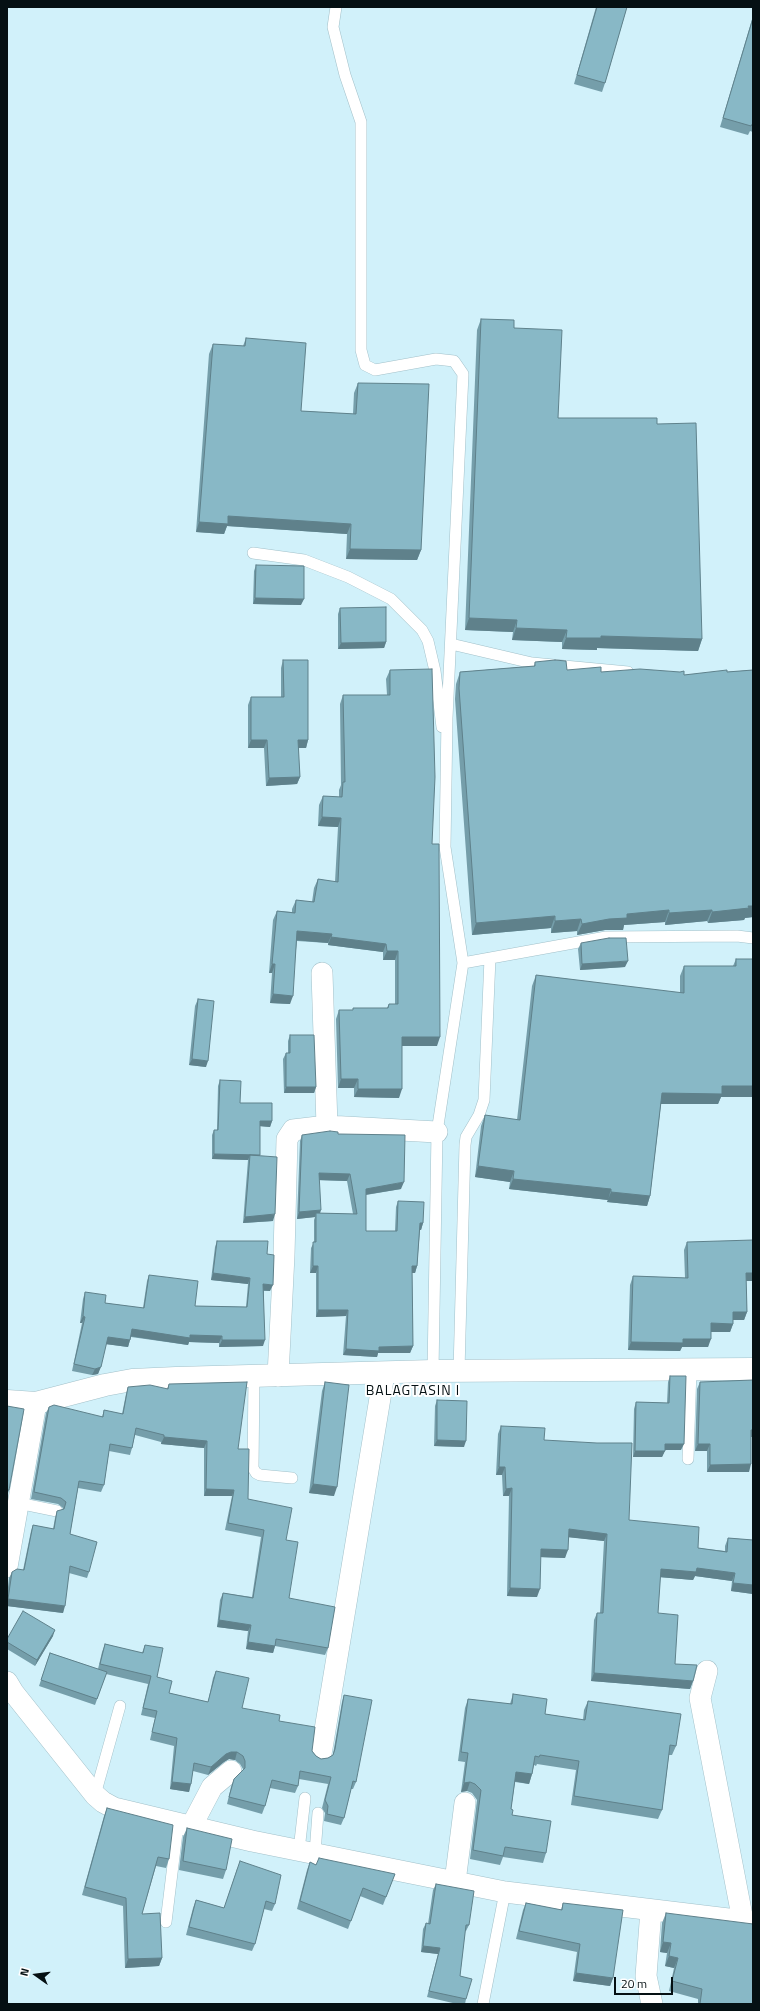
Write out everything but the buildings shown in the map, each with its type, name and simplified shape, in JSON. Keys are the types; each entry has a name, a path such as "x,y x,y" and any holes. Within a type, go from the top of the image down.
{"street":[{"path":"322,974 327,1126"},
{"path":"278,1376 284,1255 287,1138 293,1130 327,1126 437,1132"},
{"path":"7,1401 36,1402 132,1380 384,1374 433,1371 753,1369"},
{"path":"321,1754 384,1374"},
{"path":"7,1567 36,1402"},
{"path":"7,1682 13,1692 95,1795 103,1802 114,1808 307,1852 505,1892 748,1921 700,1698 707,1671"},
{"path":"185,1825 212,1787 231,1771"},
{"path":"455,1882 465,1803"},
{"path":"651,1910 646,1976 652,2004"}],"lane":[{"path":"336,7 333,27 345,75 361,122 361,350 366,365 375,370 436,359 454,361 463,374 451,644 445,847 463,963 437,1132 433,1371"},
{"path":"253,553 304,560 348,577 391,599 422,630 428,641 435,671 447,757"},
{"path":"451,644 532,663 638,673"},
{"path":"463,963 606,937 737,936 753,938"},
{"path":"459,1371 465,1145 466,1137 479,1115 484,1100 490,958"},
{"path":"688,1460 691,1369"},
{"path":"254,1376 253,1468 256,1473 260,1475 292,1478"},
{"path":"18,1503 57,1511"},
{"path":"95,1795 120,1706"},
{"path":"305,1798 307,1852"},
{"path":"307,1852 318,1813"},
{"path":"166,1922 185,1825"},
{"path":"483,2004 505,1892"}],"district":[{"name":"BALAGTASIN I","path":"413,1392"}]}
